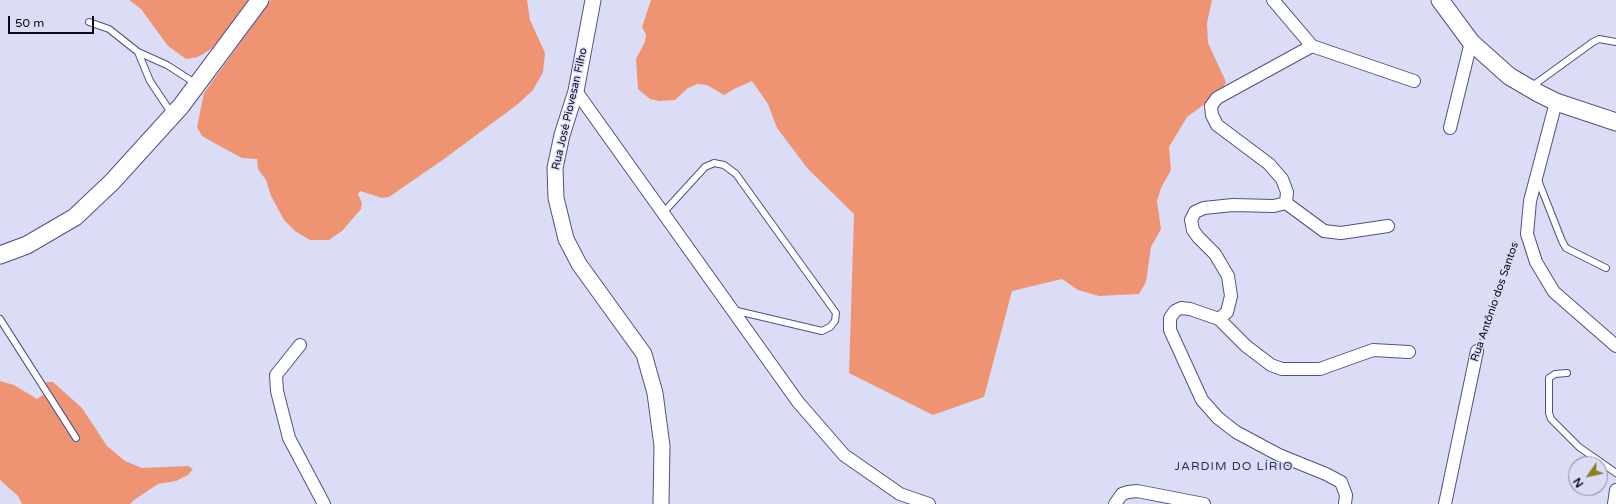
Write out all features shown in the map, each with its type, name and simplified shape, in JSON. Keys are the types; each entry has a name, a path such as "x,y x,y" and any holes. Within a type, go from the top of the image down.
{"main road":[{"path":"0,255 27,245 75,217 112,182 173,115 260,0"},
{"path":"1440,0 1471,42 1509,76 1556,102 1616,122"}],"street":[{"name":"Rua José Piovesan Filho","path":"594,0 576,91 562,135 555,168 556,198 566,239 578,264 644,354 655,393 662,446 661,504"},
{"path":"1273,0 1312,46 1414,81"},
{"path":"1450,128 1471,42"},
{"path":"1286,203 1287,192 1282,179 1269,164 1217,125 1212,115 1211,106 1217,98 1312,46"},
{"path":"576,91 798,402 844,455 900,494 929,504"},
{"path":"1556,102 1530,201 1527,234 1536,262 1554,292 1616,346"},
{"path":"1286,203 1324,231 1341,233 1388,226"},
{"path":"1219,319 1227,312 1231,296 1228,276 1215,254 1193,230 1191,220 1195,212 1204,208 1233,205 1274,206 1286,203"},
{"path":"1346,504 1346,495 1341,482 1326,474 1279,455 1236,432 1218,418 1202,400 1170,330 1170,318 1175,311 1182,308 1190,309 1219,319 1246,346 1270,365 1282,369 1320,369 1373,350 1408,352"},
{"path":"300,345 276,375 277,391 289,438 324,504"},
{"name":"Rua Antônio dos Santos","path":"1444,504 1477,351"},
{"path":"1614,504 1616,490"},
{"path":"1119,499 1128,492 1137,491 1204,504"}],"lane":[{"path":"89,22 109,29 138,52 167,65 197,84"},
{"path":"1530,88 1593,42 1599,39 1616,42"},
{"path":"138,52 150,81 173,115"},
{"path":"663,213 705,167 714,163 724,164 736,174 836,313 835,321 830,327 822,331 732,310"},
{"path":"1536,177 1566,248 1606,268"},
{"path":"0,319 76,438"},
{"path":"1567,373 1555,374 1549,378 1549,413 1551,419 1579,447 1616,473"}],"path":[{"name":"Rua Antônio dos Santos","path":"1477,351 1516,238"}],"shaded area":[{"path":"129,0 257,0 211,49 198,57 186,59 168,46 141,9"},
{"path":"271,0 527,0 530,20 545,53 543,72 533,90 518,104 444,159 389,197 382,198 360,191 358,194 362,203 361,209 342,231 329,240 310,240 295,231 284,220 271,196 266,180 258,169 257,159 242,158 202,136 197,127 204,93"},
{"path":"651,0 1212,0 1207,23 1208,43 1226,82 1221,92 1187,117 1169,147 1171,170 1161,188 1157,201 1161,229 1151,247 1146,282 1139,294 1099,296 1078,290 1062,279 1012,291 984,397 933,415 849,373 854,214 808,169 777,128 768,104 752,81 724,95 707,85 697,84 688,88 675,100 659,101 650,99 638,89 636,59 645,42 646,34 642,27"},
{"path":"0,381 14,385 37,399 44,394 46,382 53,382 82,408 107,446 125,461 142,468 188,466 193,469 188,475 176,481 158,484 130,504 22,504 18,496 0,480"}],"district":[{"name":"JARDIM DO LÍRIO","path":"1234,467"}]}
